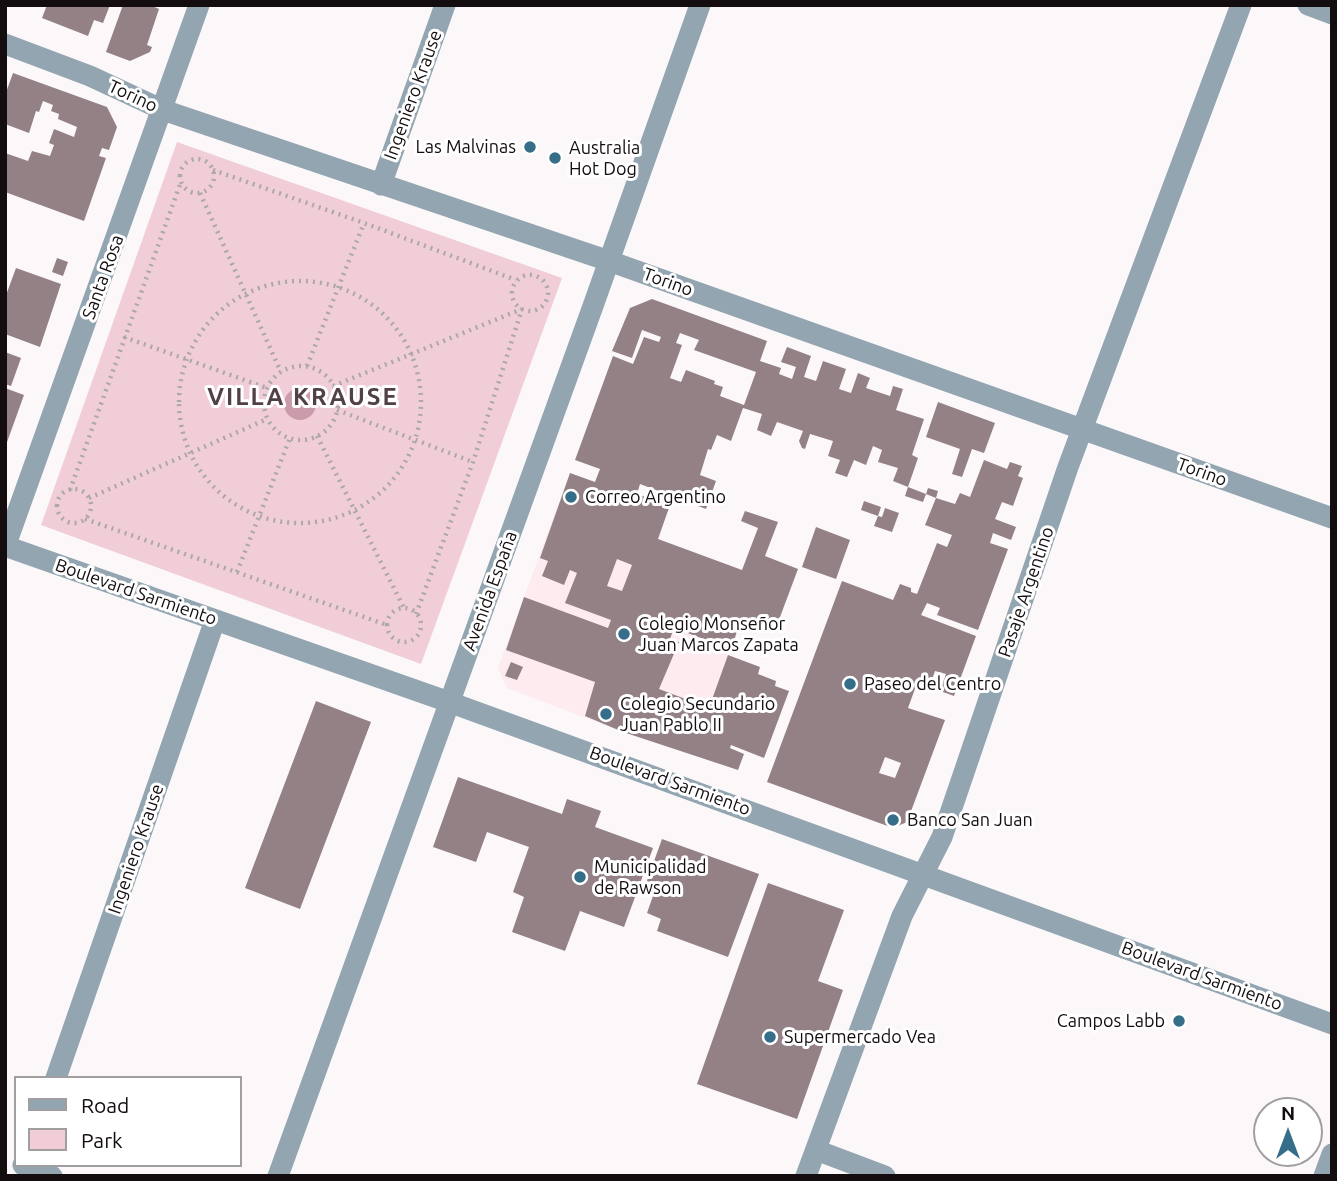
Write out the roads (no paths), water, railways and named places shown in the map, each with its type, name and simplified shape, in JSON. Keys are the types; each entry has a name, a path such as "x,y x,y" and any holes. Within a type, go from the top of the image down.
{"street":[{"name":"Santa Rosa","path":"5,547 199,5"},
{"name":"Ingeniero Krause","path":"381,185 445,5"},
{"name":"Avenida España","path":"278,1176 700,5"},
{"name":"Pasaje Argentino","path":"806,1176 902,916 942,837 1083,429 1241,5"},
{"path":"1308,5 1332,14"},
{"name":"Torino","path":"5,44 90,76 163,110 609,261 1332,518"},
{"name":"Boulevard Sarmiento","path":"5,547 449,702 1332,1024"},
{"name":"Ingeniero Krause","path":"57,1076 215,620"},
{"path":"816,1150 885,1176"},
{"path":"1324,1176 1332,1154"},
{"path":"28,1167 52,1176"}],"place":[{"name":"Las Malvinas","path":"530,147"},
{"name":"Australia Hot Dog","path":"555,158"},
{"name":"Correo Argentino","path":"571,497"},
{"name":"Colegio Monseñor Juan Marcos Zapata","path":"624,634"},
{"name":"Paseo del Centro","path":"850,684"},
{"name":"Colegio Secundario Juan Pablo II","path":"606,714"},
{"name":"Banco San Juan","path":"893,820"},
{"name":"Municipalidad de Rawson","path":"580,877"},
{"name":"Campos Labb","path":"1179,1021"},
{"name":"Supermercado Vea","path":"770,1037"}],"district":[{"name":"VILLA KRAUSE","path":"303,397"}]}
